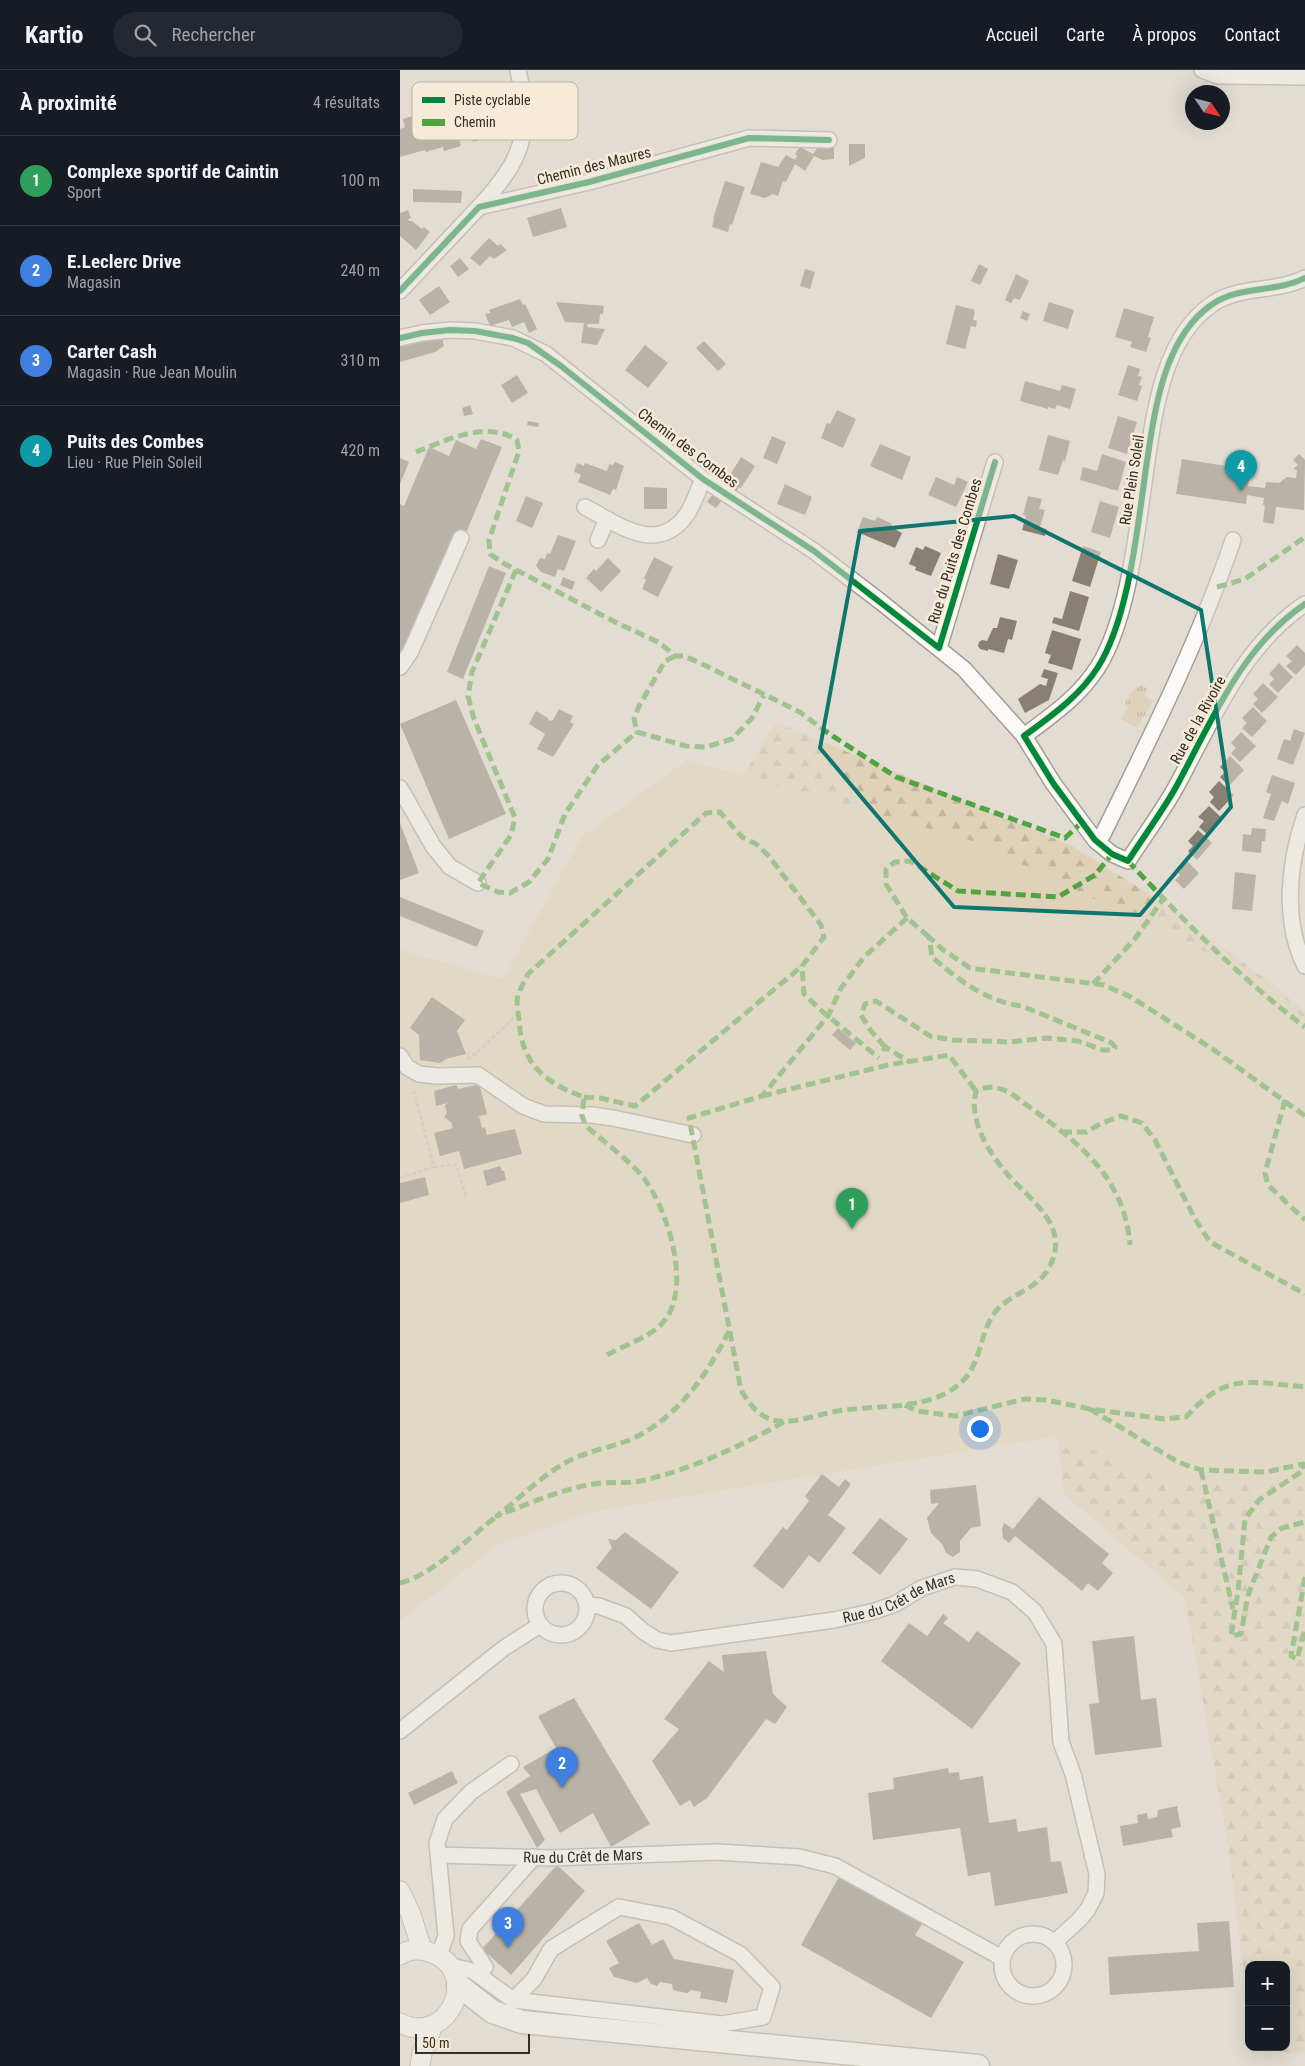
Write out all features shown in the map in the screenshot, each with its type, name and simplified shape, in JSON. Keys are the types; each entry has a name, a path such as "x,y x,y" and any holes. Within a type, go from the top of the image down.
{"highway":[{"path":"442,1964 493,2012 522,2022 978,2066"}],"main road":[{"path":"400,1891 410,1912 442,1964 456,2002 449,2014 433,2025 420,2028 400,2023"},
{"path":"400,1955 404,1952 442,1964"},
{"path":"420,2066 422,2053 433,2025"}],"street":[{"path":"1202,70 1218,76 1305,77"},
{"name":"Chemin des Maures","path":"479,207 589,182 749,138 829,140"},
{"path":"400,290 497,188 516,156 522,140"},
{"name":"Rue Plein Soleil","path":"1024,736 1081,689 1098,667 1111,641 1126,594 1156,405 1181,338 1194,319 1212,304 1226,297 1282,287 1305,278"},
{"name":"Chemin des Combes","path":"400,338 450,330 475,331 513,338 528,343 561,366 703,479 814,552 964,669 1024,736 1053,783 1097,842 1112,854 1128,860"},
{"name":"Rue du Puits des Combes","path":"939,648 996,462"},
{"path":"585,507 607,519 647,536 658,535 681,522 688,512 703,479"},
{"path":"598,540 607,519"},
{"path":"400,667 410,653 461,538"},
{"path":"1097,842 1103,834 1147,745 1217,587 1233,540"},
{"name":"Rue de la Rivoire","path":"1128,860 1175,790 1233,682 1250,655 1289,615 1305,604"},
{"path":"400,788 433,846 450,867 478,883"},
{"path":"1305,815 1295,849 1290,905 1295,933 1305,966"},
{"path":"403,1062 419,1074 437,1076 478,1075 523,1106 544,1114 613,1118 693,1135"},
{"name":"Rue du Crêt de Mars","path":"586,1605 599,1606 626,1616 657,1640 671,1644 834,1620 875,1611 895,1604 922,1588 955,1578 977,1580 1012,1592 1035,1612 1054,1644 1061,1742 1073,1774 1097,1874 1096,1893 1088,1909 1080,1919 1054,1942"},
{"path":"560,1583 569,1584 578,1589 584,1596 586,1605 586,1615 582,1624 575,1631 566,1634 556,1635 547,1631 540,1625 536,1616 537,1598 543,1590 551,1585 560,1583"},
{"path":"400,1731 504,1648 540,1625"},
{"path":"511,1764 471,1792 445,1820 437,1843 446,1936 442,1964 473,1971 513,2000 722,2024 763,2017 772,1987 740,1954 671,1917 619,1908 551,1948 534,1979 513,2000"},
{"name":"Rue du Crêt de Mars","path":"439,1855 534,1858 717,1852 799,1857 835,1866 1002,1958"},
{"path":"479,1975 485,1967 468,1941 470,1930 534,1858"},
{"path":"1040,1934 1054,1942 1063,1956 1064,1972 1056,1987 1042,1995 1026,1996 1012,1988 1003,1975 1002,1958 1010,1944 1024,1935 1040,1934"}],"path":[{"path":"463,1062 475,1054 518,1014"},
{"path":"403,1062 434,1167"},
{"path":"400,1178 434,1167 456,1164 466,1196"}],"highlighted area":[{"path":"1014,516 1201,610 1231,807 1140,915 954,907 820,748 860,531"}],"green space":[{"path":"1140,685 1148,689 1145,696 1153,701 1137,728 1121,719 1128,707 1124,705 1132,691"},
{"path":"776,722 1072,846 1149,894 1271,983 1305,1011 1305,2053 1252,2051 1290,2051 1290,1961 1245,1961 1245,1984 1229,1850 1185,1598 1064,1494 1026,1149 726,803"},
{"path":"687,760 973,841 1271,983 1305,1021 1305,1487 1173,1482 1058,1436 595,1511 498,1544 400,1621 400,950 503,979 582,837"}],"building":[{"path":"412,116 412,140 459,140 461,146 444,151 443,147 426,152 425,150 400,157 400,129 405,127 403,119"},
{"path":"849,144 865,144 865,158 849,166"},
{"path":"834,145 834,159 823,160 814,156 805,171 795,164 786,182 783,181 778,196 773,194 765,198 750,194 761,162 778,167 786,155 795,160 797,156 795,154 800,147 813,154 819,146"},
{"path":"725,181 745,187 728,232 712,227"},
{"path":"413,189 462,191 461,203 413,202"},
{"path":"561,208 567,227 533,237 527,218"},
{"path":"408,210 411,218 408,219 409,221 412,221 422,229 424,227 430,232 416,250 400,236 400,213"},
{"path":"489,238 498,246 500,244 507,250 494,259 490,256 480,266 470,258"},
{"path":"460,258 469,269 458,277 450,266"},
{"path":"979,264 988,269 980,285 971,281"},
{"path":"805,269 815,272 810,289 800,286"},
{"path":"1016,274 1029,281 1020,300 1014,298 1011,303 1005,300"},
{"path":"439,286 450,302 430,315 419,300"},
{"path":"520,299 523,305 525,304 537,329 529,333 524,322 512,327 509,320 490,326 485,314 490,313 489,310"},
{"path":"556,302 604,306 603,314 600,314 599,324 588,324 587,327 605,329 597,345 581,343 584,323 565,322"},
{"path":"1049,302 1074,310 1068,329 1043,321"},
{"path":"956,305 975,310 973,320 977,321 976,327 971,326 965,349 946,344"},
{"path":"1124,308 1154,317 1148,337 1151,338 1146,352 1130,347 1132,342 1115,337"},
{"path":"1023,311 1030,314 1027,321 1020,318"},
{"path":"442,337 444,346 435,352 400,362 400,347"},
{"path":"704,341 726,364 718,371 696,348"},
{"path":"645,345 668,363 648,388 625,370"},
{"path":"1128,365 1140,369 1138,376 1142,377 1139,385 1142,386 1137,401 1118,395"},
{"path":"517,375 528,393 512,403 501,385"},
{"path":"1025,381 1060,391 1062,385 1076,389 1070,409 1057,405 1055,409 1048,407 1048,409 1020,401"},
{"path":"470,405 473,414 464,416 462,408"},
{"path":"837,410 856,419 843,448 821,438 827,423 830,424"},
{"path":"1118,416 1137,422 1127,454 1108,448"},
{"path":"528,421 539,423 538,427 527,425"},
{"path":"1048,435 1070,441 1065,461 1063,460 1058,475 1039,470"},
{"path":"772,436 786,442 777,464 763,458"},
{"path":"481,439 502,447 466,533 458,529 404,653 400,652 400,504 404,506 429,447 449,456 456,440 476,449"},
{"path":"880,444 911,457 902,480 870,466"},
{"path":"1102,454 1126,462 1118,491 1080,480 1083,467 1097,471"},
{"path":"1299,454 1305,460 1304,510 1276,507 1274,524 1263,522 1264,498 1247,495 1246,504 1176,494 1182,459 1251,470 1248,486 1265,488 1266,482 1279,483 1287,477 1296,478 1297,470 1293,469 1298,465 1293,460"},
{"path":"741,457 755,466 737,491 725,483"},
{"path":"400,458 409,462 400,484"},
{"path":"615,462 624,466 616,490 613,489 610,495 578,482 581,475 574,472 577,463 584,466 585,463 607,471 609,464 613,465"},
{"path":"936,477 954,485 957,477 968,482 956,507 928,495"},
{"path":"785,484 812,497 805,515 777,504"},
{"path":"644,487 667,488 667,509 644,509"},
{"path":"713,494 722,500 716,508 707,502"},
{"path":"526,496 543,503 532,528 516,521"},
{"path":"1028,496 1042,499 1039,509 1045,510 1040,527 1047,529 1045,536 1022,530 1026,516 1023,515"},
{"path":"1100,501 1119,507 1110,538 1091,532"},
{"path":"863,517 875,521 877,517 880,518 892,524 891,527 902,533 895,548 857,532"},
{"path":"558,535 576,541 564,571 558,569 555,577 541,572 536,566 540,558 545,559 547,553 550,554"},
{"path":"925,546 941,553 931,576 915,570 916,567 909,564 916,547 923,550"},
{"path":"1083,546 1101,552 1090,587 1072,581"},
{"path":"998,554 1018,560 1009,589 990,584"},
{"path":"654,557 673,567 658,597 642,589 646,580 644,578"},
{"path":"608,558 621,571 601,592 586,578 594,569 596,571"},
{"path":"489,566 506,573 463,679 447,672"},
{"path":"563,577 575,582 572,590 560,585"},
{"path":"1070,591 1089,597 1079,631 1052,623 1054,617 1062,619"},
{"path":"1000,617 1017,621 1012,640 1008,639 1004,653 980,649 978,646 979,642 982,640 987,641 993,628 997,628"},
{"path":"1052,630 1081,639 1072,670 1048,663 1051,655 1045,653"},
{"path":"1297,645 1305,653 1305,665 1296,675 1286,666 1292,661 1286,656"},
{"path":"1279,663 1293,677 1278,693 1269,684 1274,679 1269,674"},
{"path":"1044,669 1058,673 1049,700 1025,713 1018,699 1040,684 1046,686 1048,679 1041,677"},
{"path":"1263,683 1278,697 1262,713 1253,704 1258,699 1253,694"},
{"path":"456,700 506,814 449,839 400,724"},
{"path":"1253,707 1267,721 1252,737 1242,728 1247,723 1242,718"},
{"path":"559,709 573,716 570,722 574,724 553,757 537,749 545,734 529,724 536,711 548,718 549,721 553,720"},
{"path":"1294,729 1305,733 1293,765 1277,759 1284,739 1290,741"},
{"path":"1241,732 1256,746 1240,762 1231,753 1236,748 1231,743"},
{"path":"1230,756 1244,770 1229,786 1220,777 1225,772 1220,767"},
{"path":"1272,775 1295,783 1288,804 1282,801 1274,821 1263,818 1271,794 1266,792"},
{"path":"1219,781 1234,795 1219,811 1210,802 1214,797 1209,792"},
{"path":"1209,806 1223,819 1208,835 1199,827 1204,821 1198,817"},
{"path":"400,823 419,873 400,880"},
{"path":"1252,828 1266,829 1261,853 1242,851 1243,834 1251,835"},
{"path":"1198,830 1212,843 1197,860 1188,851 1193,846 1188,841"},
{"path":"1185,859 1199,873 1184,889 1175,880 1180,875 1175,870"},
{"path":"1235,872 1256,875 1252,911 1232,909"},
{"path":"400,897 484,931 477,947 400,916"},
{"path":"432,997 465,1020 457,1031 466,1054 446,1059 440,1063 420,1060 419,1035 410,1028"},
{"path":"838,1028 856,1043 850,1050 832,1035"},
{"path":"456,1085 458,1089 476,1085 480,1087 487,1114 479,1116 482,1128 485,1127 487,1135 515,1129 522,1154 464,1169 459,1151 440,1156 434,1133 453,1128 451,1122 444,1117 447,1113 445,1106 447,1103 436,1106 434,1091"},
{"path":"500,1166 502,1171 504,1171 506,1180 487,1186 483,1171"},
{"path":"425,1177 429,1195 400,1203 400,1183"},
{"path":"822,1474 839,1487 845,1479 851,1484 828,1515 846,1528 819,1563 809,1555 783,1589 753,1566 783,1527 787,1530 809,1501 805,1496"},
{"path":"976,1485 981,1526 971,1528 960,1541 960,1552 953,1557 946,1553 942,1544 931,1533 927,1518 939,1503 931,1504 930,1490"},
{"path":"1039,1497 1109,1554 1102,1563 1113,1573 1098,1591 1088,1583 1082,1591 1015,1536 1009,1543 1003,1538 1002,1529 1004,1523 1013,1529"},
{"path":"880,1518 908,1539 880,1575 852,1553"},
{"path":"625,1532 679,1572 651,1609 596,1568 612,1548 608,1539 616,1540"},
{"path":"943,1614 948,1618 943,1623 969,1642 977,1631 1021,1663 972,1729 881,1661 909,1623 927,1636"},
{"path":"1134,1636 1141,1700 1156,1698 1162,1747 1095,1755 1089,1704 1099,1703 1092,1641"},
{"path":"766,1651 773,1694 787,1707 775,1724 766,1719 707,1798 694,1807 690,1800 680,1806 652,1761 679,1729 664,1719 709,1661 724,1672 722,1655"},
{"path":"574,1698 650,1824 611,1847 593,1813 560,1833 536,1789 520,1794 545,1840 537,1848 506,1792 530,1776 523,1767 556,1748 538,1716"},
{"path":"948,1768 949,1773 959,1772 960,1780 983,1776 989,1823 1016,1819 1018,1832 1047,1827 1051,1862 1061,1861 1068,1893 995,1906 990,1872 968,1876 960,1828 873,1840 868,1793 894,1789 893,1778"},
{"path":"452,1771 458,1783 414,1805 408,1793"},
{"path":"1177,1806 1181,1827 1171,1829 1173,1837 1123,1846 1120,1826 1138,1823 1137,1815 1147,1813 1148,1819 1157,1817 1158,1810"},
{"path":"557,1865 585,1891 511,1975 482,1949"},
{"path":"840,1875 922,1924 915,1935 964,1962 931,2018 801,1945"},
{"path":"1229,1921 1234,1987 1110,1995 1108,1957 1199,1951 1197,1923"},
{"path":"639,1923 652,1945 663,1939 674,1959 734,1970 727,2003 700,1998 701,1992 691,1990 687,1993 673,1990 672,1984 660,1982 657,1986 651,1984 647,1978 637,1983 614,1977 609,1968 619,1963 606,1941"}],"marked path":[{"path":"416,452 453,438 480,432 505,434 517,440 519,451 489,540 490,554 503,563 615,622 660,643 675,656 684,656 698,662 800,712 828,733 896,777 1065,838 1081,823"},
{"path":"1217,587 1245,579 1305,537"},
{"path":"516,570 472,672 468,696 474,719 515,818 511,835 478,883 498,892 510,893 529,882 548,859 565,814 598,765 637,732"},
{"path":"675,656 665,661 639,706 634,719 637,732 686,746 706,747 732,739 752,718 764,695"},
{"path":"607,1355 646,1336 665,1320 673,1305 676,1287 673,1247 668,1227 660,1208 643,1177 586,1126 582,1116 584,1097 546,1078 537,1069 524,1048 517,998 528,974 706,813 720,812 742,837 756,844 768,855 821,925 824,937 802,966 804,994 879,1058"},
{"path":"929,937 907,918 886,884 886,869 895,862 910,861 958,891 1058,897 1095,875 1112,854"},
{"path":"1128,861 1235,969 1305,1027"},
{"path":"1093,984 1134,940 1163,899"},
{"path":"907,918 864,957 841,988 828,1016 762,1096 689,1118 741,1390 750,1404 770,1419 791,1421 849,1409 922,1402 939,1396 954,1388 967,1376 976,1360 987,1326 996,1311 1008,1300 1036,1283 1047,1271 1054,1255 1055,1240 1052,1227 1036,1203 1004,1170 985,1143 977,1122 974,1102 976,1091 980,1089 992,1087 1009,1092 1051,1123 1088,1155 1104,1174 1116,1195 1125,1218 1130,1245"},
{"path":"885,1047 871,1031 861,1015 865,1004 876,1001 930,1036 953,1040 1010,1042 1047,1038 1078,1041 1103,1050 1113,1050 1115,1047 1112,1043 1022,1006 997,1000 973,988 932,957 929,937 942,949 970,968 1104,985 1131,997 1214,1050 1305,1116"},
{"path":"584,1097 600,1098 635,1106 802,966"},
{"path":"883,1051 885,1047 910,1062"},
{"path":"762,1096 888,1065 949,1055 976,1091"},
{"path":"1285,1100 1265,1173 1268,1185 1305,1220"},
{"path":"1062,1132 1086,1132 1102,1123 1121,1116 1142,1123 1155,1140 1195,1219 1210,1242 1305,1294"},
{"path":"729,1331 712,1362 692,1391 667,1416 638,1436 581,1455 563,1464 497,1516 569,1489 600,1483 640,1481 678,1471 732,1449 784,1422"},
{"path":"905,1405 917,1411 955,1416 1025,1399 1046,1400 1090,1409 1164,1419 1186,1417 1200,1403 1214,1393 1227,1386 1240,1383 1254,1382 1305,1387"},
{"path":"1090,1409 1178,1462 1201,1470 1266,1472 1303,1464 1304,1470 1259,1500 1245,1519 1238,1591 1231,1636 1241,1634 1248,1595 1271,1537 1282,1528 1305,1522"},
{"path":"1201,1470 1233,1609"},
{"path":"400,1583 412,1579 437,1564 497,1516"},
{"path":"1305,1577 1291,1656 1297,1659 1305,1630"}],"cycle path":[{"path":"400,291 479,207 589,182 749,138 829,140"},
{"path":"1305,278 1294,283 1233,294 1222,299 1211,305 1195,319 1182,336 1172,355 1158,397 1131,567 1118,622 1109,646 1098,667 1083,687 1064,705 1024,736 1053,783 1095,840 1112,854 1128,861 1171,796 1216,711 1246,663 1263,641 1305,604"},
{"path":"400,338 450,330 475,331 513,338 528,343 561,366 703,479 814,551 939,648 995,462"}],"place":[{"name":"Puits des Combes","path":"1241,491"},
{"name":"Complexe sportif de Caintin","path":"852,1229"},
{"name":"E.Leclerc Drive","path":"562,1788"},
{"name":"Carter Cash","path":"508,1948"}]}
